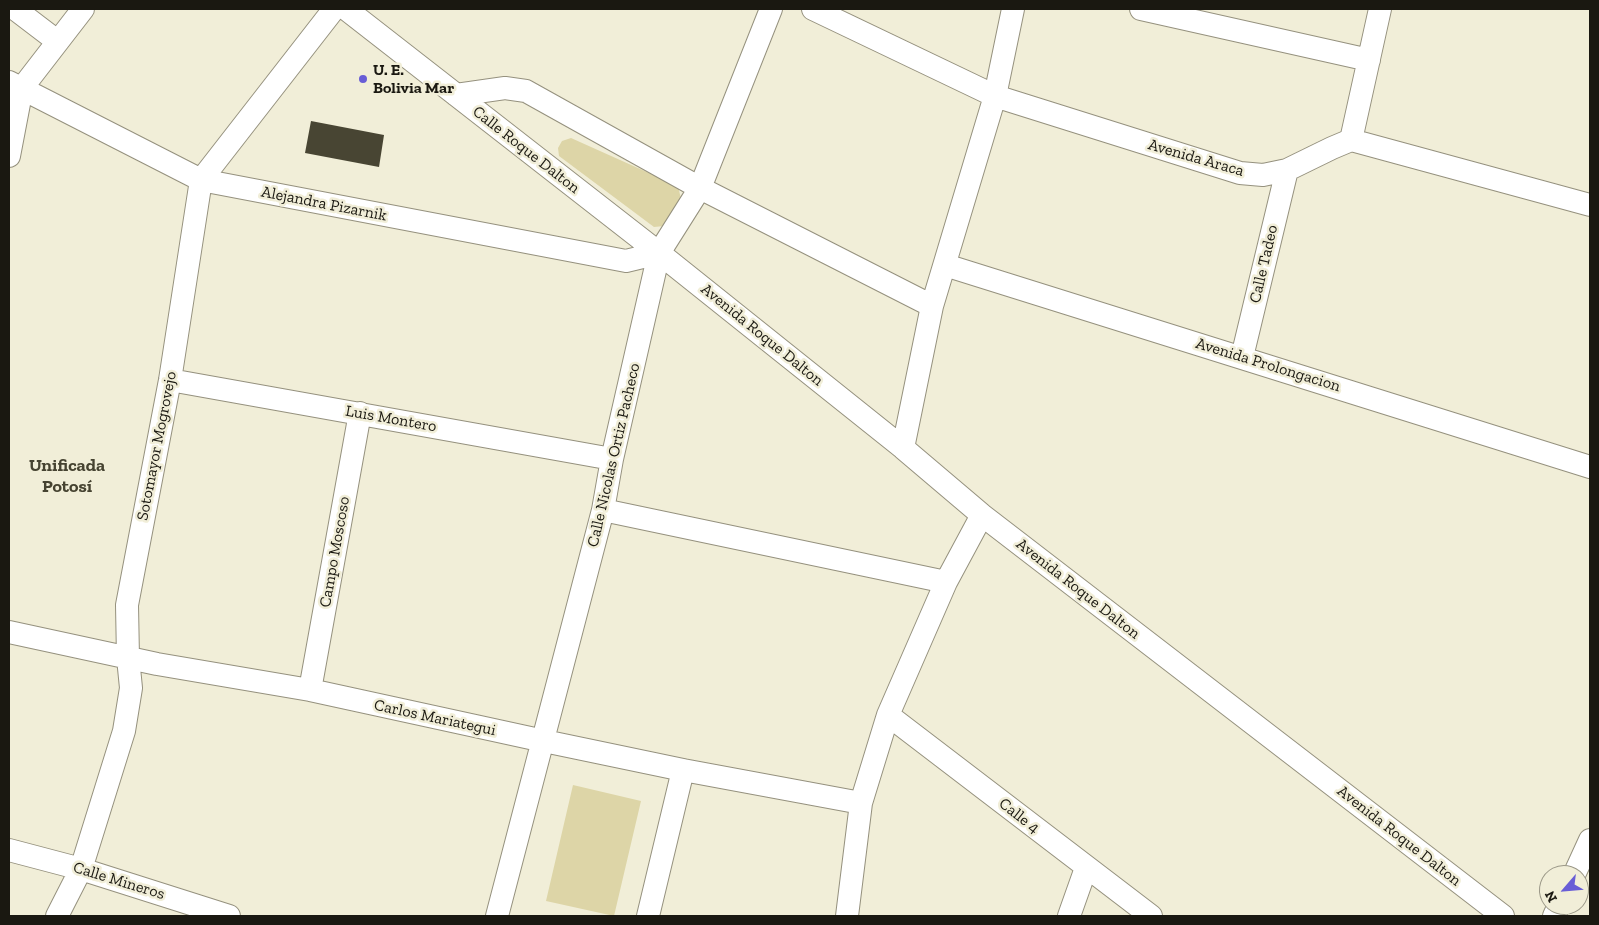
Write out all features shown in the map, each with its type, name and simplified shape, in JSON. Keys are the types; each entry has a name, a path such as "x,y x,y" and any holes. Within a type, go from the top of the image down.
{"street":[{"path":"15,9 56,41"},
{"path":"9,156 15,85 83,9"},
{"name":"Sotomayor Mogrovejo","path":"57,916 81,869 124,731 131,688 128,658 127,605 170,380 201,180 334,9"},
{"name":"Calle Roque Dalton","path":"346,9 659,254"},
{"name":"Calle Nicolas Ortiz Pacheco","path":"497,916 544,742 603,510 612,459 659,254 700,188 772,9"},
{"name":"Avenida Araca","path":"813,9 995,96 1240,173 1263,176 1287,170 1351,140"},
{"path":"902,448 932,306 995,96 1013,9"},
{"path":"1141,9 1369,60"},
{"path":"1380,9 1351,140 1590,205"},
{"name":"Alejandra Pizarnik","path":"15,85 201,180 626,261 659,254"},
{"path":"456,95 505,88 526,90 700,188 932,306"},
{"name":"Calle Tadeo","path":"1242,357 1287,170"},
{"name":"Avenida Roque Dalton","path":"659,254 902,448 982,515 1503,916"},
{"name":"Avenida Prolongacion","path":"945,265 1590,467"},
{"name":"Luis Montero","path":"170,380 612,459"},
{"name":"Campo Moscoso","path":"310,690 360,414"},
{"path":"603,510 946,582"},
{"path":"847,916 861,803 888,714 946,582 982,515"},
{"name":"Carlos Mariategui","path":"9,632 128,658 310,690 544,742 683,770 861,803"},
{"name":"Calle 4","path":"888,714 1086,868 1151,916"},
{"path":"648,916 683,770"},
{"path":"1579,865 1590,840"},
{"name":"Calle Mineros","path":"9,850 81,869 229,916"},
{"path":"1069,916 1086,868"}],"shaded area":[{"path":"571,138 678,186 681,199 664,226 654,227 559,156 558,148 562,141"},
{"path":"573,785 641,801 614,916 546,901"}],"building":[{"path":"311,121 384,135 379,167 305,153"}],"place":[{"name":"U. E. Bolivia Mar","path":"363,79"}],"district":[{"name":"Unificada Potosí","path":"67,476"}]}
